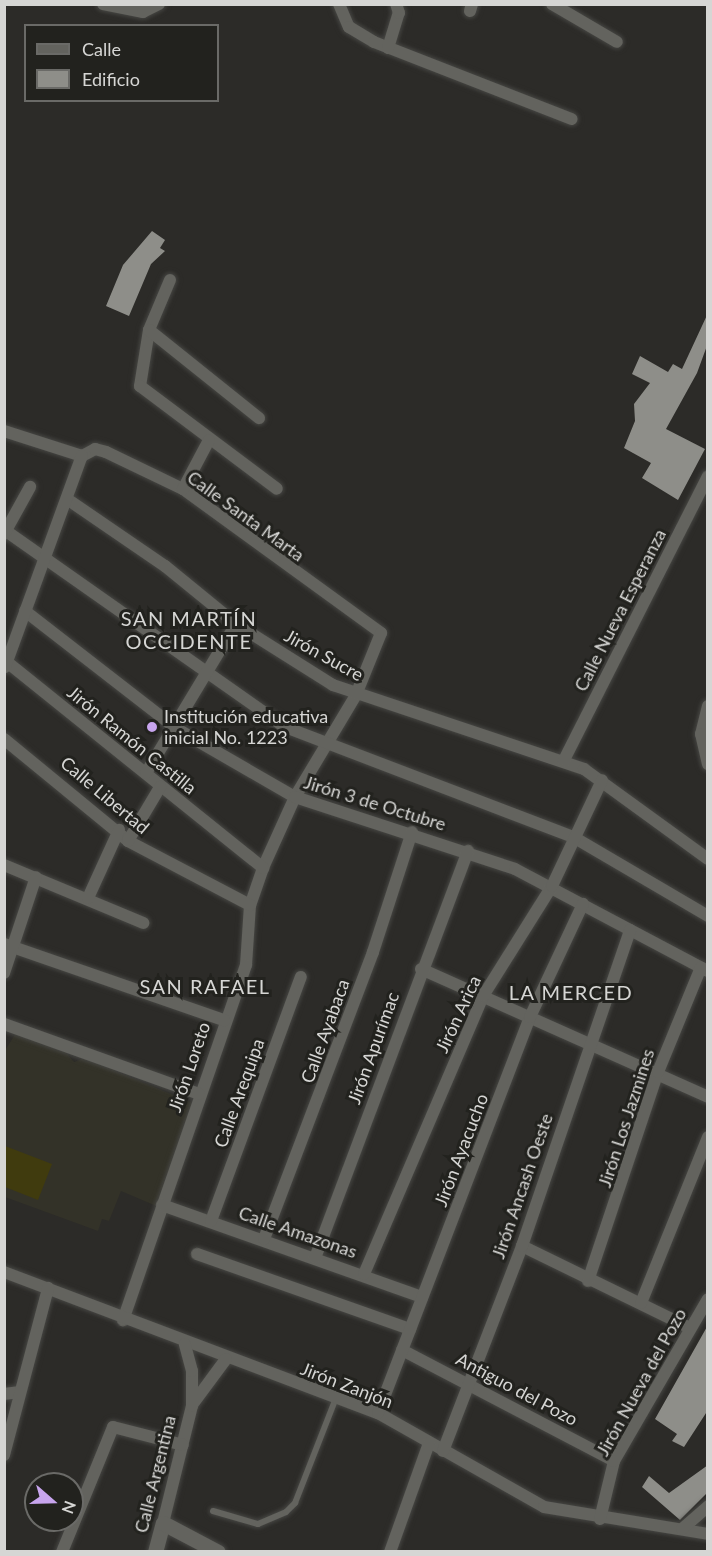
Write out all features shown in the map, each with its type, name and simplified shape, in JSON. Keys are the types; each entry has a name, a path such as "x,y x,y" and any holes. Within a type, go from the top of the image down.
{"street":[{"path":"103,4 143,12 159,4"},
{"path":"339,4 349,27 388,48 571,119"},
{"path":"388,48 399,13 396,4"},
{"path":"552,4 617,42"},
{"path":"170,280 149,330 140,386 277,489"},
{"path":"149,330 260,418"},
{"path":"4,431 82,456 6,665"},
{"path":"183,489 209,440"},
{"name":"Calle Santa Marta","path":"82,456 95,449 106,452 183,489 381,633"},
{"name":"Calle Nueva Esperanza","path":"564,760 708,476"},
{"path":"30,487 5,532 45,555 207,675 276,721 327,746 441,783 575,838 708,916"},
{"name":"Jirón Sucre","path":"68,499 165,566 236,624 356,695 564,760 602,780 708,859"},
{"name":"Jirón 3 de Octubre","path":"25,611 177,729 295,797 412,831 468,851 552,886 704,969"},
{"path":"146,773 177,729 236,624"},
{"name":"Jirón Loreto","path":"123,1320 224,1020 246,965 250,905 262,868 295,797 356,695 381,633"},
{"name":"Jirón Ramón Castilla","path":"6,665 146,773 160,787 262,868"},
{"path":"708,706 701,734 708,764"},
{"name":"Calle Libertad","path":"4,739 118,830 128,841 250,905"},
{"name":"Jirón Arica","path":"364,1274 483,996 552,886 602,780"},
{"path":"128,841 160,787"},
{"path":"88,898 118,830"},
{"name":"Calle Ayabaca","path":"264,1239 373,952 412,831"},
{"name":"Jirón Apurímac","path":"315,1258 421,969 468,851"},
{"path":"4,865 88,898 143,923"},
{"path":"4,973 9,946 36,877"},
{"name":"Jirón Ayacucho","path":"378,1413 530,1017 583,904"},
{"name":"Jirón Ancash Oeste","path":"443,1451 466,1382 522,1246 630,930"},
{"path":"9,946 224,1020"},
{"path":"421,969 590,1045 658,1072 708,1097"},
{"name":"Jirón Los Jazmines","path":"588,1281 658,1072 704,969"},
{"name":"Calle Arequipa","path":"211,1221 301,976"},
{"path":"4,1024 199,1095"},
{"path":"641,1303 708,1137"},
{"name":"Calle Amazonas","path":"162,1205 364,1274 422,1297"},
{"path":"522,1246 588,1281 641,1303 690,1328"},
{"path":"197,1254 410,1329"},
{"name":"Jirón Zanjón","path":"4,1272 185,1344 378,1413 544,1507 600,1519 708,1534"},
{"path":"4,1455 48,1288"},
{"name":"Jirón Nueva del Pozo","path":"600,1519 614,1461 708,1299"},
{"name":"Calle Argentina","path":"155,1551 192,1406 192,1371 185,1344"},
{"name":"Antiguo del Pozo","path":"402,1350 614,1461"},
{"name":"Calle Argentina","path":"192,1406 226,1359"},
{"path":"4,1394 20,1392"},
{"path":"62,1551 113,1427 183,1445"},
{"path":"390,1551 429,1443"},
{"path":"682,1529 708,1506"},
{"path":"163,1523 218,1551"}],"lane":[{"path":"213,1510 258,1524 286,1512 295,1503 336,1398"}],"shaded area":[{"path":"16,1033 64,1050 74,1062 84,1058 195,1104 161,1208 121,1191 109,1221 102,1219 98,1231 5,1197 4,1052"},
{"path":"5,1146 52,1164 38,1200 5,1187"}],"building":[{"path":"152,231 165,240 160,248 165,251 151,264 129,316 106,306 123,265"},
{"path":"708,313 708,343 697,373 666,429 705,449 678,500 642,478 651,463 624,448 635,421 634,404 650,383 632,374 640,356 668,372 673,364 682,369"},
{"path":"708,1325 708,1410 684,1447 672,1441 677,1434 655,1419"},
{"path":"708,1465 708,1492 680,1520 642,1487 649,1476 669,1493"}],"place":[{"name":"Institución educativa inicial No. 1223","path":"152,727"}],"district":[{"name":"SAN MARTÍN OCCIDENTE","path":"189,630"},
{"name":"SAN RAFAEL","path":"205,986"},
{"name":"LA MERCED","path":"571,992"}]}
